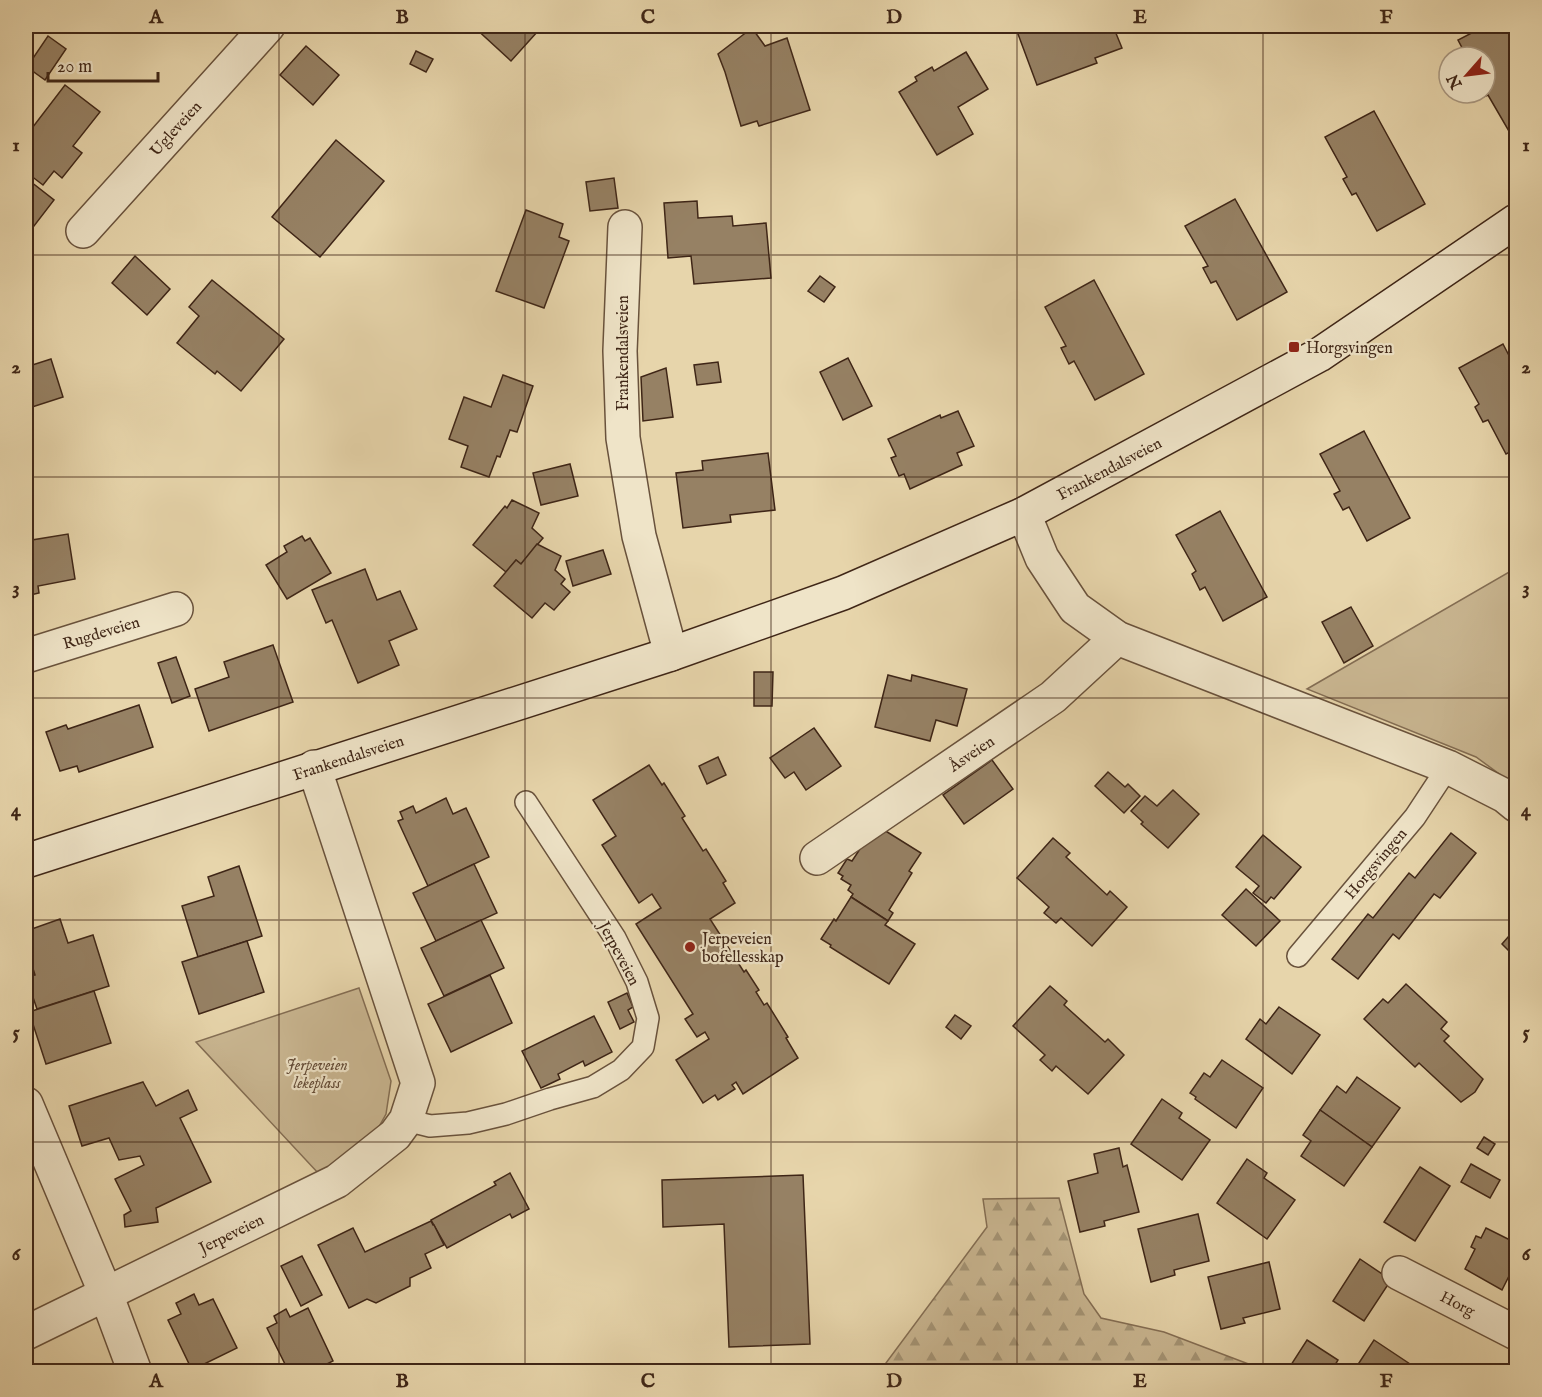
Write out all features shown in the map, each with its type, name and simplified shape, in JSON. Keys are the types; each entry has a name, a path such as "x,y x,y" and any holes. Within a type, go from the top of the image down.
{"street":[{"name":"Ugleveien","path":"82,231 268,26"},
{"name":"Frankendalsveien","path":"26,861 671,654 843,593 1024,513 1319,355 1516,221"},
{"name":"Frankendalsveien","path":"625,227 620,351 623,438 639,536 671,654"},
{"path":"1024,513 1042,558 1075,608 1117,638 1448,767 1505,796 1516,805"},
{"name":"Rugdeveien","path":"26,656 176,609"},
{"name":"Åsveien","path":"817,858 1053,697 1117,638"},
{"name":"Jerpeveien","path":"26,1333 337,1181 395,1135 406,1120 418,1083 314,767"},
{"path":"26,1104 106,1294 135,1371"},
{"name":"Horg","path":"1399,1273 1516,1333"}],"lane":[{"name":"Horgsvingen","path":"1298,956 1415,817 1448,767"},
{"name":"Jerpeveien","path":"406,1120 430,1126 468,1123 506,1114 593,1087 621,1070 643,1047 648,1018 637,982 615,938 526,802"}],"green space":[{"path":"1516,568 1516,786 1476,757 1307,689"},
{"name":"Jerpeveien lekeplass","path":"359,988 391,1081 386,1114 376,1132 319,1174 196,1042"},
{"path":"1059,1198 1084,1294 1101,1318 1164,1332 1267,1371 878,1371 987,1227 983,1199"}],"building":[{"path":"473,26 533,26 538,31 511,61"},
{"path":"1015,26 1113,26 1122,48 1095,58 1097,63 1037,85"},
{"path":"1485,26 1514,26 1516,30 1516,129 1510,133 1494,105 1497,105 1497,45 1461,45 1458,40"},
{"path":"752,28 765,46 787,38 810,110 759,126 757,121 741,126 718,54"},
{"path":"48,36 66,49 45,80 27,67"},
{"path":"306,46 339,75 313,105 280,75"},
{"path":"416,51 433,59 426,72 410,64"},
{"path":"966,52 988,89 958,107 973,134 937,155 899,92 917,81 915,77 932,67 934,71"},
{"path":"65,85 100,112 73,146 82,153 62,178 54,171 43,185 26,172 26,136"},
{"path":"1374,111 1425,204 1377,231 1356,193 1352,195 1343,179 1347,177 1325,137"},
{"path":"336,140 384,181 320,257 272,217"},
{"path":"26,178 54,200 34,226 26,219"},
{"path":"614,178 618,208 590,211 586,182"},
{"path":"1235,199 1287,292 1237,320 1216,281 1211,283 1203,268 1208,266 1185,226"},
{"path":"697,201 698,218 732,216 733,226 766,223 771,278 694,284 691,256 668,258 664,203"},
{"path":"526,210 563,224 559,237 569,241 544,308 496,291"},
{"path":"135,256 170,289 147,315 112,283"},
{"path":"820,276 835,287 824,302 808,291"},
{"path":"212,280 284,339 241,391 217,371 215,374 177,343 199,316 189,307"},
{"path":"1094,280 1144,374 1095,400 1074,361 1069,364 1061,348 1066,346 1045,307"},
{"path":"1503,344 1516,369 1516,449 1506,454 1488,420 1483,422 1475,407 1479,404 1459,368"},
{"path":"848,358 872,406 843,420 820,372"},
{"path":"51,359 63,397 26,409 26,367"},
{"path":"718,362 721,382 697,385 694,365"},
{"path":"666,368 673,417 643,421 641,377"},
{"path":"503,375 533,386 517,432 510,430 500,457 497,456 489,477 461,467 468,446 449,439 464,397 491,407"},
{"path":"958,411 974,446 957,453 962,465 910,489 904,474 899,476 891,458 896,456 888,439 940,415 941,418"},
{"path":"1364,431 1410,518 1367,541 1349,507 1343,510 1334,494 1340,491 1320,454"},
{"path":"768,453 775,510 730,515 731,522 683,528 676,473 703,470 702,461"},
{"path":"570,464 578,496 541,505 533,473"},
{"path":"512,500 539,513 532,528 543,538 521,564 516,560 506,572 473,545"},
{"path":"1220,511 1267,597 1223,621 1205,587 1200,590 1192,574 1196,571 1176,535"},
{"path":"68,534 75,579 38,586 39,593 26,596 26,541"},
{"path":"302,536 305,541 310,538 331,573 287,599 266,565 287,552 284,546"},
{"path":"537,544 561,556 555,570 565,579 561,584 570,592 554,610 545,603 532,618 494,586 516,560 521,564"},
{"path":"603,550 611,574 573,586 566,561"},
{"path":"365,569 377,600 400,591 417,629 389,641 399,665 358,683 332,620 326,623 312,590"},
{"path":"1351,607 1373,646 1344,663 1322,622"},
{"path":"273,645 293,702 209,731 195,689 229,677 224,662"},
{"path":"176,657 190,696 172,703 158,663"},
{"path":"754,672 773,672 772,706 754,706"},
{"path":"888,675 911,681 912,675 967,689 957,726 936,720 930,741 875,727"},
{"path":"139,705 153,747 79,772 77,766 60,771 46,732 66,725 68,729"},
{"path":"814,728 841,766 806,790 794,772 785,778 770,758"},
{"path":"718,757 726,775 707,784 699,766"},
{"path":"992,760 1013,789 964,824 943,795"},
{"name":"Jerpeveien bofellesskap","path":"649,765 662,785 664,783 685,816 682,818 703,851 706,849 726,881 723,883 735,903 710,919 744,972 746,970 759,990 756,992 764,1005 767,1003 798,1058 743,1094 736,1082 732,1085 735,1089 718,1100 715,1095 703,1103 676,1060 709,1039 705,1032 697,1037 685,1019 693,1014 636,924 661,908 652,894 639,903 602,845 616,836 593,800"},
{"path":"1108,772 1125,787 1128,784 1140,796 1124,813 1095,786"},
{"path":"1173,790 1199,814 1168,848 1141,824 1143,822 1131,811 1145,796 1157,806"},
{"path":"446,798 453,814 466,808 489,857 428,886 398,821 403,819 400,812 413,806 416,813"},
{"path":"876,825 921,853 909,871 912,873 889,910 893,913 888,921 851,897 853,894 848,890 851,885 841,879 843,876 838,873 847,859 852,861"},
{"path":"1451,833 1476,853 1440,898 1434,894 1399,939 1393,934 1358,979 1332,959 1368,914 1373,918 1409,873 1415,878"},
{"path":"1263,835 1301,867 1274,899 1271,897 1266,903 1253,893 1259,886 1236,867"},
{"path":"1053,838 1070,853 1066,857 1107,895 1110,891 1127,907 1092,946 1061,918 1056,923 1044,913 1049,907 1017,878"},
{"path":"474,864 497,913 436,941 413,893"},
{"path":"239,866 262,936 198,957 182,906 214,896 208,877"},
{"path":"1246,889 1280,921 1256,946 1222,915"},
{"path":"851,897 888,921 885,925 915,944 889,984 821,939"},
{"path":"60,919 68,943 93,935 109,986 37,1009 26,977 35,975 30,959 26,960 26,931"},
{"path":"481,920 504,968 444,996 421,948"},
{"path":"1516,928 1516,958 1502,944"},
{"path":"247,941 264,992 199,1014 182,962"},
{"path":"490,975 512,1023 451,1052 428,1004"},
{"path":"1406,984 1447,1022 1441,1029 1449,1036 1444,1041 1483,1079 1475,1092 1461,1102 1419,1063 1415,1067 1364,1019 1383,999 1388,1003"},
{"path":"1050,986 1067,1001 1064,1005 1105,1042 1108,1039 1124,1055 1088,1094 1056,1066 1052,1071 1040,1060 1045,1055 1013,1026"},
{"path":"94,991 111,1043 46,1064 29,1012"},
{"path":"627,993 633,1007 628,1010 634,1022 620,1029 608,1002"},
{"path":"1279,1007 1320,1035 1292,1074 1246,1039 1260,1019 1266,1024"},
{"path":"955,1015 971,1026 961,1039 946,1027"},
{"path":"594,1016 612,1052 585,1066 583,1061 558,1074 560,1079 541,1088 522,1051"},
{"path":"1222,1060 1263,1088 1236,1128 1190,1093 1204,1073 1210,1077"},
{"path":"1357,1077 1400,1108 1372,1147 1320,1110 1337,1086 1346,1093"},
{"path":"143,1082 156,1106 188,1090 197,1110 180,1118 211,1182 156,1208 158,1222 125,1227 124,1215 131,1211 115,1179 144,1165 140,1156 119,1160 109,1138 82,1146 69,1106"},
{"path":"1162,1099 1182,1113 1179,1118 1210,1140 1182,1180 1131,1144"},
{"path":"1320,1110 1372,1147 1344,1186 1301,1156 1311,1141 1303,1135"},
{"path":"1484,1137 1495,1144 1488,1155 1477,1148"},
{"path":"1119,1148 1123,1167 1127,1165 1139,1212 1104,1221 1105,1226 1080,1232 1068,1181 1098,1173 1094,1154"},
{"path":"1247,1159 1267,1173 1264,1178 1295,1200 1267,1239 1217,1203"},
{"path":"1471,1164 1500,1180 1490,1198 1461,1182"},
{"path":"1420,1167 1450,1186 1415,1241 1384,1222"},
{"path":"510,1173 529,1209 512,1218 510,1214 447,1248 431,1220 496,1185 494,1182"},
{"path":"803,1175 810,1344 729,1347 724,1224 663,1227 662,1180"},
{"path":"1198,1214 1209,1261 1174,1270 1175,1275 1151,1282 1138,1229"},
{"path":"431,1221 444,1245 425,1254 431,1268 410,1278 410,1286 376,1303 367,1299 349,1308 318,1245 353,1228 365,1252"},
{"path":"1486,1228 1516,1243 1516,1262 1502,1290 1465,1269 1475,1249 1471,1247 1476,1236 1481,1238"},
{"path":"302,1256 322,1295 301,1306 281,1266"},
{"path":"1360,1259 1391,1280 1364,1321 1333,1301"},
{"path":"1269,1262 1280,1309 1243,1318 1245,1323 1221,1329 1208,1277"},
{"path":"194,1294 199,1305 213,1299 237,1348 192,1370 168,1320 181,1314 176,1303"},
{"path":"308,1308 333,1361 311,1372 289,1372 267,1328 277,1323 274,1316 286,1309 290,1317"},
{"path":"1307,1340 1338,1360 1331,1372 1294,1372 1289,1368"},
{"path":"1374,1340 1422,1372 1353,1372"},
{"path":"189,1364 192,1372 173,1372"}],"place":[{"name":"Horgsvingen","path":"1294,347"},
{"name":"Jerpeveien bofellesskap","path":"690,947"}]}
